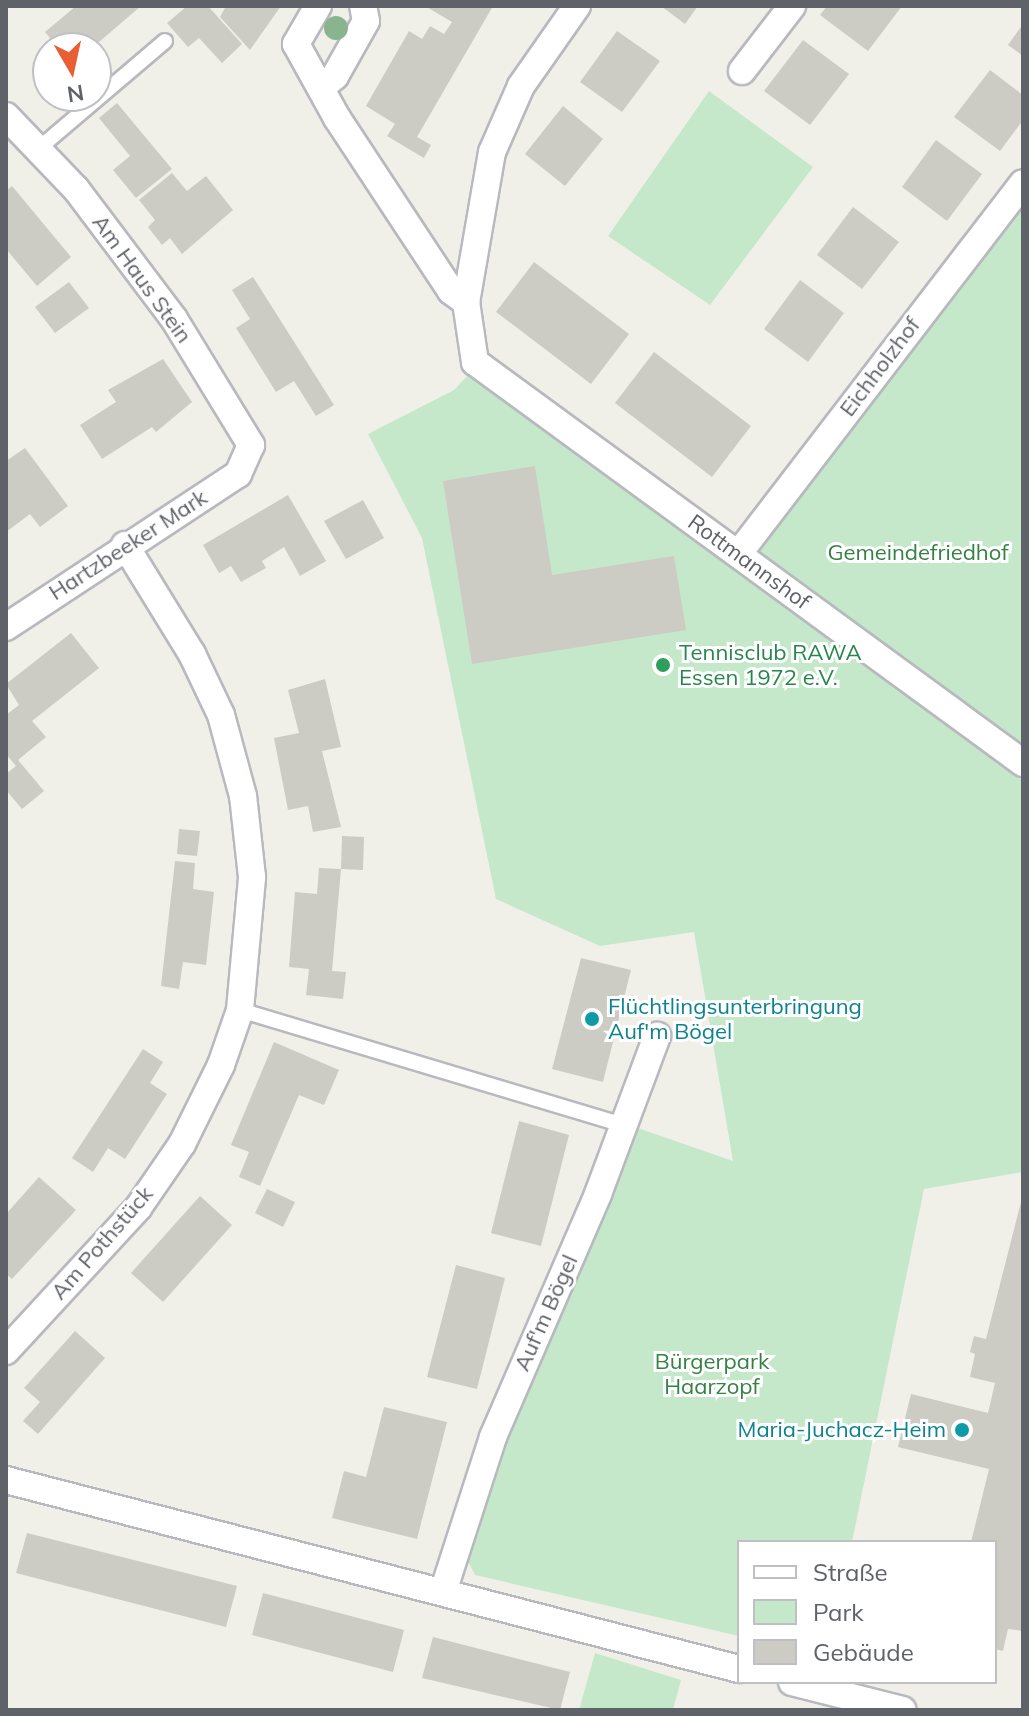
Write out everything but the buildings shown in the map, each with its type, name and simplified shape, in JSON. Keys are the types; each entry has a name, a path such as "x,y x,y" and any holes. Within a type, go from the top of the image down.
{"street":[{"path":"318,6 296,44 451,291 466,302 492,152 521,86 577,6"},
{"path":"322,87 335,76 366,21 363,6"},
{"path":"742,71 792,6"},
{"name":"Am Haus Stein","path":"6,116 76,189 174,319 246,432 248,460"},
{"name":"Eichholzhof","path":"739,553 1023,183"},
{"name":"Rottmannshof","path":"466,302 475,362 1023,763"},
{"name":"Hartzbeeker Mark","path":"6,627 125,545 238,474 248,460"},
{"name":"Am Pothstück","path":"6,1351 138,1208 182,1144 221,1065 240,1010 252,877 243,796 221,715 198,666 125,545"},
{"name":"Auf'm Bögel","path":"443,1592 493,1437 657,1036"},
{"path":"6,1480 737,1668"},
{"path":"800,1684 903,1710"}],"lane":[{"path":"37,150 165,41"},
{"path":"240,1010 623,1125"}],"green space":[{"path":"709,91 813,167 710,305 608,236"},
{"name":"Gemeindefriedhof","path":"1013,203 1023,210 1023,760 741,553"},
{"name":"Tennisclub RAWA Essen 1972 e.V.","path":"474,369 1023,770 1023,1172 924,1189 852,1540 737,1540 737,1636 475,1575 468,1561 512,1414 632,1126 733,1161 694,932 600,946 496,899 422,538 368,434 454,390"},
{"path":"595,1653 681,1680 673,1710 579,1710"}],"place":[{"name":"Tennisclub RAWA Essen 1972 e.V.","path":"663,665"},
{"name":"Flüchtlingsunterbringung Auf'm Bögel","path":"592,1019"},
{"name":"Maria-Juchacz-Heim","path":"962,1430"}],"park label":[{"name":"Bürgerpark Haarzopf","path":"712,1374"}]}
